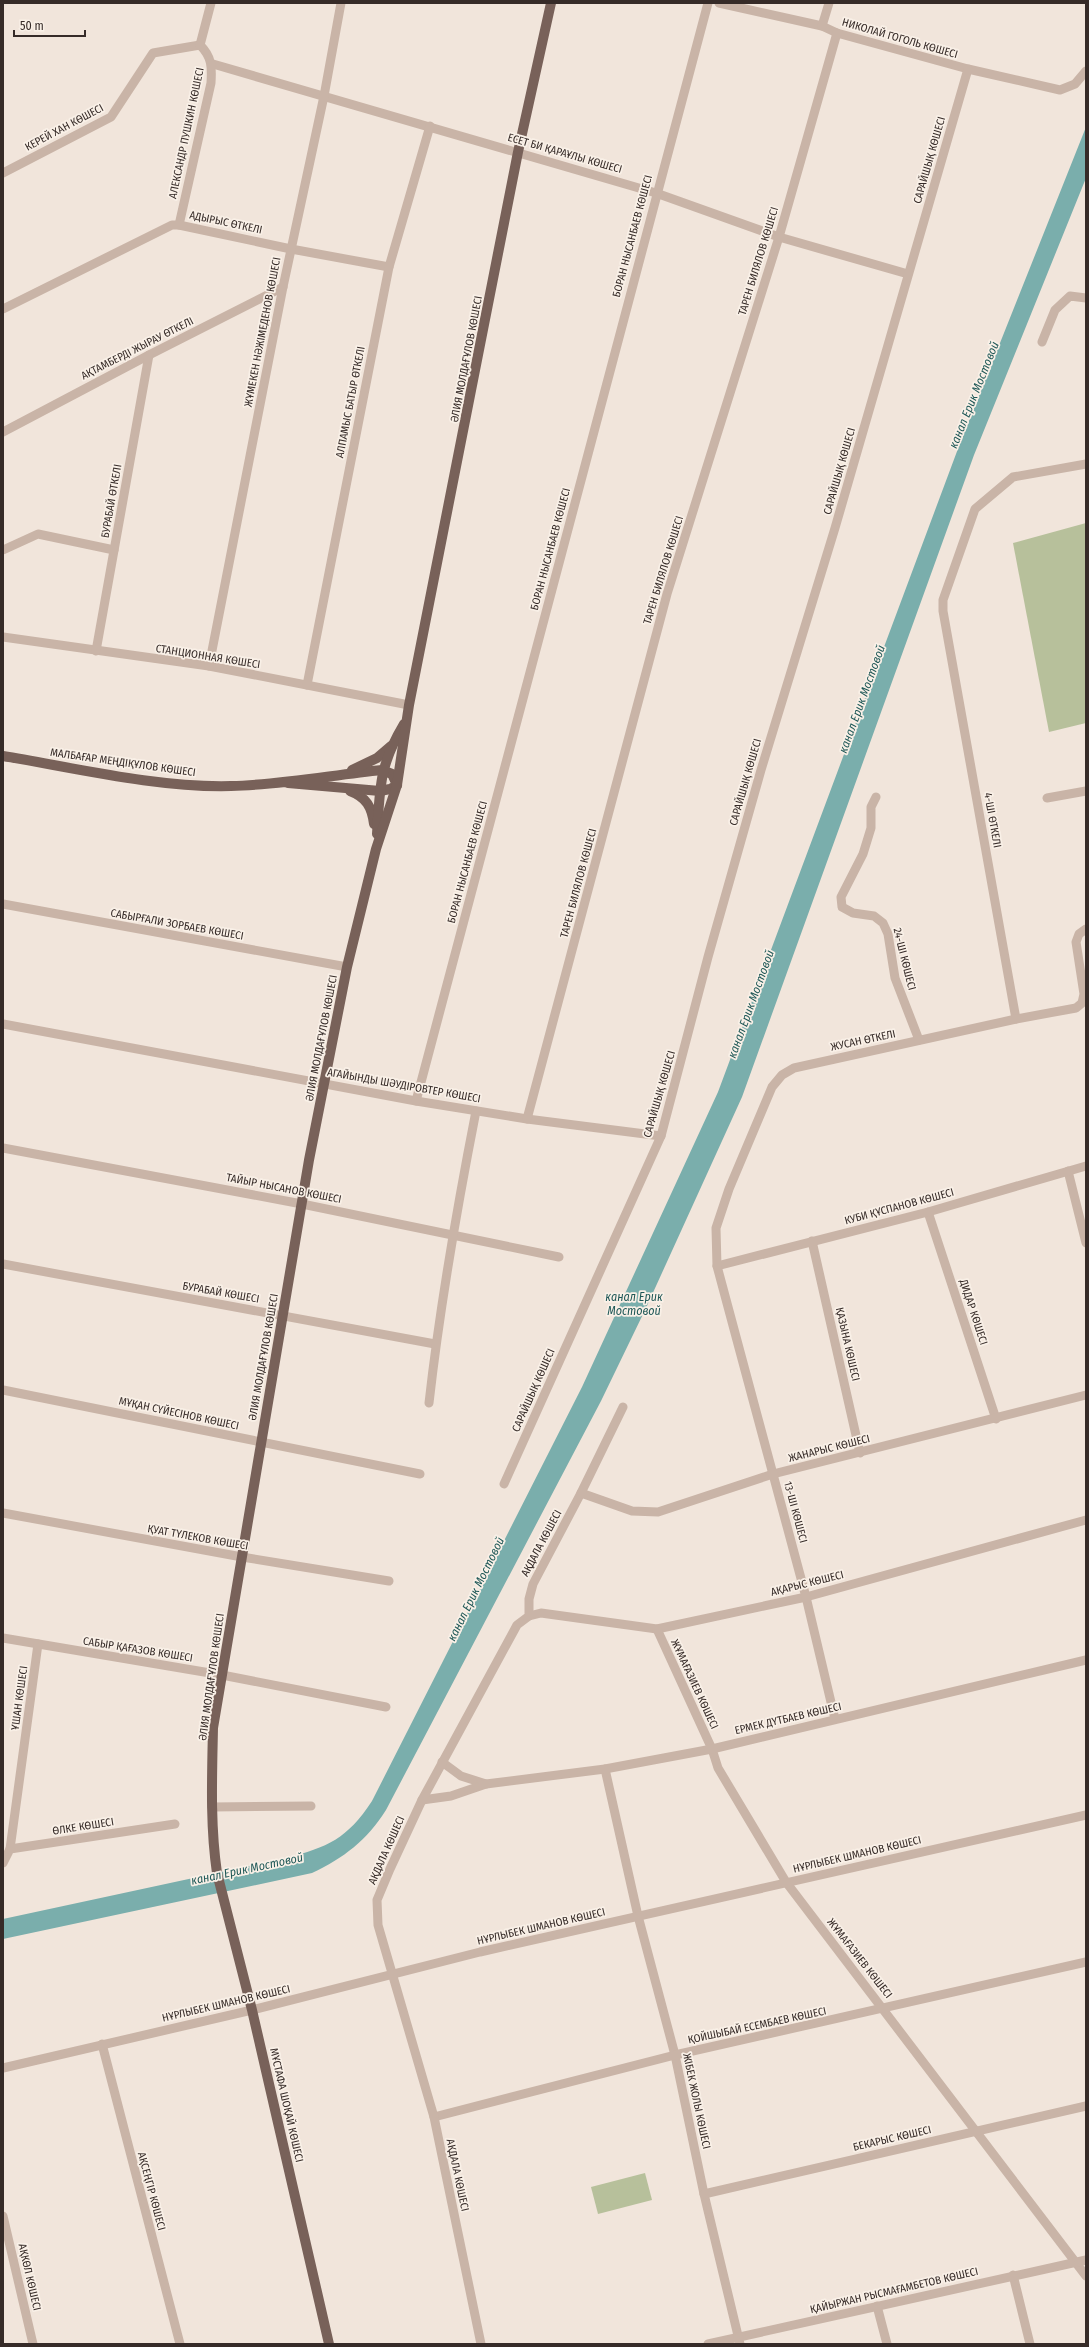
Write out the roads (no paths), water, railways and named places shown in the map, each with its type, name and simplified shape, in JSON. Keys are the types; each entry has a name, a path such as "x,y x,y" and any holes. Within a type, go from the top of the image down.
{"main road":[{"name":"ӘЛИЯ МОЛДАҒҰЛОВ КӨШЕСІ","path":"217,1873 212,1808 213,1728 302,1204 347,967 376,850 397,785 409,704 518,152 551,3"},
{"name":"ӘЛИЯ МОЛДАҒҰЛОВ КӨШЕСІ","path":"376,850 382,770 390,746 406,720"},
{"path":"345,774 377,758 390,746"},
{"name":"МАЛБАҒАР МЕҢДІҚҰЛОВ КӨШЕСІ","path":"3,756 172,783 230,786 288,783 382,770"},
{"path":"382,770 392,774 397,785"},
{"name":"МАЛБАҒАР МЕҢДІҚҰЛОВ КӨШЕСІ","path":"288,783 380,791 390,790 397,785"},
{"path":"343,788 359,794 367,801 373,814 376,850"},
{"name":"МҰСТАФА ШОҚАЙ КӨШЕСI","path":"217,1873 252,2010 329,2344"}],"street":[{"path":"200,45 210,3"},
{"name":"ЖҰМЕКЕН НӘЖІМЕДЕНОВ КӨШЕСІ","path":"209,666 283,287 324,96 341,3"},
{"name":"БОРАН НЫСАНБАЕВ КӨШЕСІ","path":"416,1101 656,193 708,3"},
{"name":"НИКОЛАЙ ГОГОЛЬ КӨШЕСІ","path":"719,3 822,26 837,33 968,69 1060,90 1075,84 1086,71"},
{"path":"822,26 828,3"},
{"name":"ТАРЕН БИЛЯЛОВ КӨШЕСІ","path":"528,1119 667,594 779,237 837,33"},
{"name":"АЛЕКСАНДР ПУШКИН КӨШЕСІ","path":"179,225 211,83 213,64 208,52 200,45"},
{"name":"КЕРЕЙ ХАН КӨШЕСІ","path":"3,173 111,117 153,53 200,45"},
{"name":"ЕСЕТ БИ ҚАРАҰЛЫ КӨШЕСІ","path":"213,64 656,193 779,237 908,274"},
{"name":"САРАЙШЫҚ КӨШЕСІ","path":"504,1484 661,1136 708,957 761,770 834,528 968,69"},
{"name":"АЛПАМЫС БАТЫР ӨТКЕЛІ","path":"307,685 389,267 430,126"},
{"name":"АДЫРЫС ӨТКЕЛІ","path":"3,309 172,225 179,225 291,249 389,267"},
{"name":"АҚТАМБЕРДІ ЖЫРАУ ӨТКЕЛІ","path":"3,432 149,355 283,287"},
{"path":"1042,342 1055,310 1070,296 1086,298"},
{"name":"БУРАБАЙ ӨТКЕЛІ","path":"96,651 149,355"},
{"name":"4-ШI ӨТКЕЛI","path":"1016,1019 946,625 943,600 975,509 1013,477 1086,464"},
{"path":"3,550 38,534 114,550"},
{"name":"СТАНЦИОННАЯ КӨШЕСІ","path":"3,637 209,666 409,704"},
{"path":"1047,798 1086,791"},
{"name":"24-ШІ КӨШЕСI","path":"876,796 871,807 871,828 865,848 841,897 842,907 853,912 874,916 883,923 888,934 895,978 919,1040"},
{"name":"САБЫРҒАЛИ ЗОРБАЕВ КӨШЕСІ","path":"3,904 347,967"},
{"name":"ЖУСАН ӨТКЕЛІ","path":"717,1266 716,1228 729,1189 772,1087 782,1076 794,1068 1016,1019 1076,1008 1082,1002 1084,994 1076,942 1083,932"},
{"name":"АГАЙЫНДЫ ШӘУДІРОВТЕР КӨШЕСI","path":"3,1024 416,1101 528,1119 661,1136"},
{"path":"429,1403 435,1344 452,1235 476,1111"},
{"name":"ТАЙЫР НЫСАНОВ КӨШЕСI","path":"3,1148 302,1204 559,1257"},
{"name":"КУБИ ҚҰСПАНОВ КӨШЕСI","path":"717,1266 928,1212 1086,1166"},
{"path":"1068,1171 1086,1243"},
{"name":"ДИДАР КӨШЕСІ","path":"928,1212 996,1419"},
{"name":"ҚАЗЫНА КӨШЕСІ","path":"812,1241 860,1453"},
{"name":"БУРАБАЙ КӨШЕСI","path":"3,1264 435,1344"},
{"name":"13-ШІ КӨШЕСI","path":"717,1266 806,1597 835,1719"},
{"name":"МҰҚАН СҮЙЕСІНОВ КӨШЕСІ","path":"3,1390 420,1474"},
{"name":"ЖАНАРЫС КӨШЕСІ","path":"581,1493 632,1511 658,1512 773,1474 996,1419 1086,1395"},
{"name":"АҚДАЛА КӨШЕСІ","path":"481,2344 434,2117 378,1925 377,1900 422,1800 442,1762 517,1625 529,1616 529,1599 533,1584 581,1493 623,1407"},
{"name":"ҚУАТ ТҮЛЕКОВ КӨШЕСІ","path":"3,1513 242,1557 389,1581"},
{"name":"АҚАРЫС КӨШЕСI","path":"529,1616 541,1613 657,1629 806,1597 1086,1520"},
{"name":"ЖҰМАҒАЗИЕВ КӨШЕСІ","path":"657,1629 712,1748 718,1768 786,1882 1086,2276"},
{"name":"САБЫР ҚАҒАЗОВ КӨШЕСІ","path":"3,1638 222,1675 386,1707"},
{"name":"ҰШАН КӨШЕСІ","path":"10,1849 38,1644"},
{"name":"ЕРМЕК ДҮТБАЕВ КӨШЕСI","path":"422,1800 451,1796 486,1784 605,1769 712,1748 1086,1660"},
{"path":"442,1762 461,1776 486,1784"},
{"name":"ЖІБЕК ЖОЛЫ КӨШЕСІ","path":"605,1769 638,1916 675,2055 704,2194 739,2341"},
{"path":"212,1808 311,1806"},
{"name":"НҰРЛЫБЕК ШМАНОВ КӨШЕСІ","path":"3,2068 252,2010 393,1974 638,1916 1086,1815"},
{"name":"ӨЛКЕ КӨШЕСІ","path":"10,1849 175,1824"},
{"path":"3,1863 10,1849"},
{"name":"ҚОЙШЫБАЙ ЕСЕМБАЕВ КӨШЕСІ","path":"434,2117 675,2055 884,2009 1086,1962"},
{"name":"АҚСЕҢГІР КӨШЕСІ","path":"102,2044 180,2344"},
{"name":"БЕКАРЫС КӨШЕСІ","path":"704,2194 1086,2106"},
{"name":"АҚКӨЛ КӨШЕСІ","path":"3,2216 33,2344"},
{"name":"ҚАЙЫРЖАН РЫСМАҒАМБЕТОВ КӨШЕСІ","path":"708,2344 739,2341 878,2306 1086,2260"},
{"path":"1013,2275 1030,2344"},
{"path":"878,2306 886,2344"}],"water":[{"name":"канал Ерик Мостовой","path":"1086,127 1086,178 974,455 742,1097 646,1308 601,1401 386,1810 379,1821 354,1847 334,1861 312,1873 3,1939 3,1919 286,1858 314,1850 335,1840 345,1833 363,1814 372,1801 582,1387 718,1092 959,446"}]}
